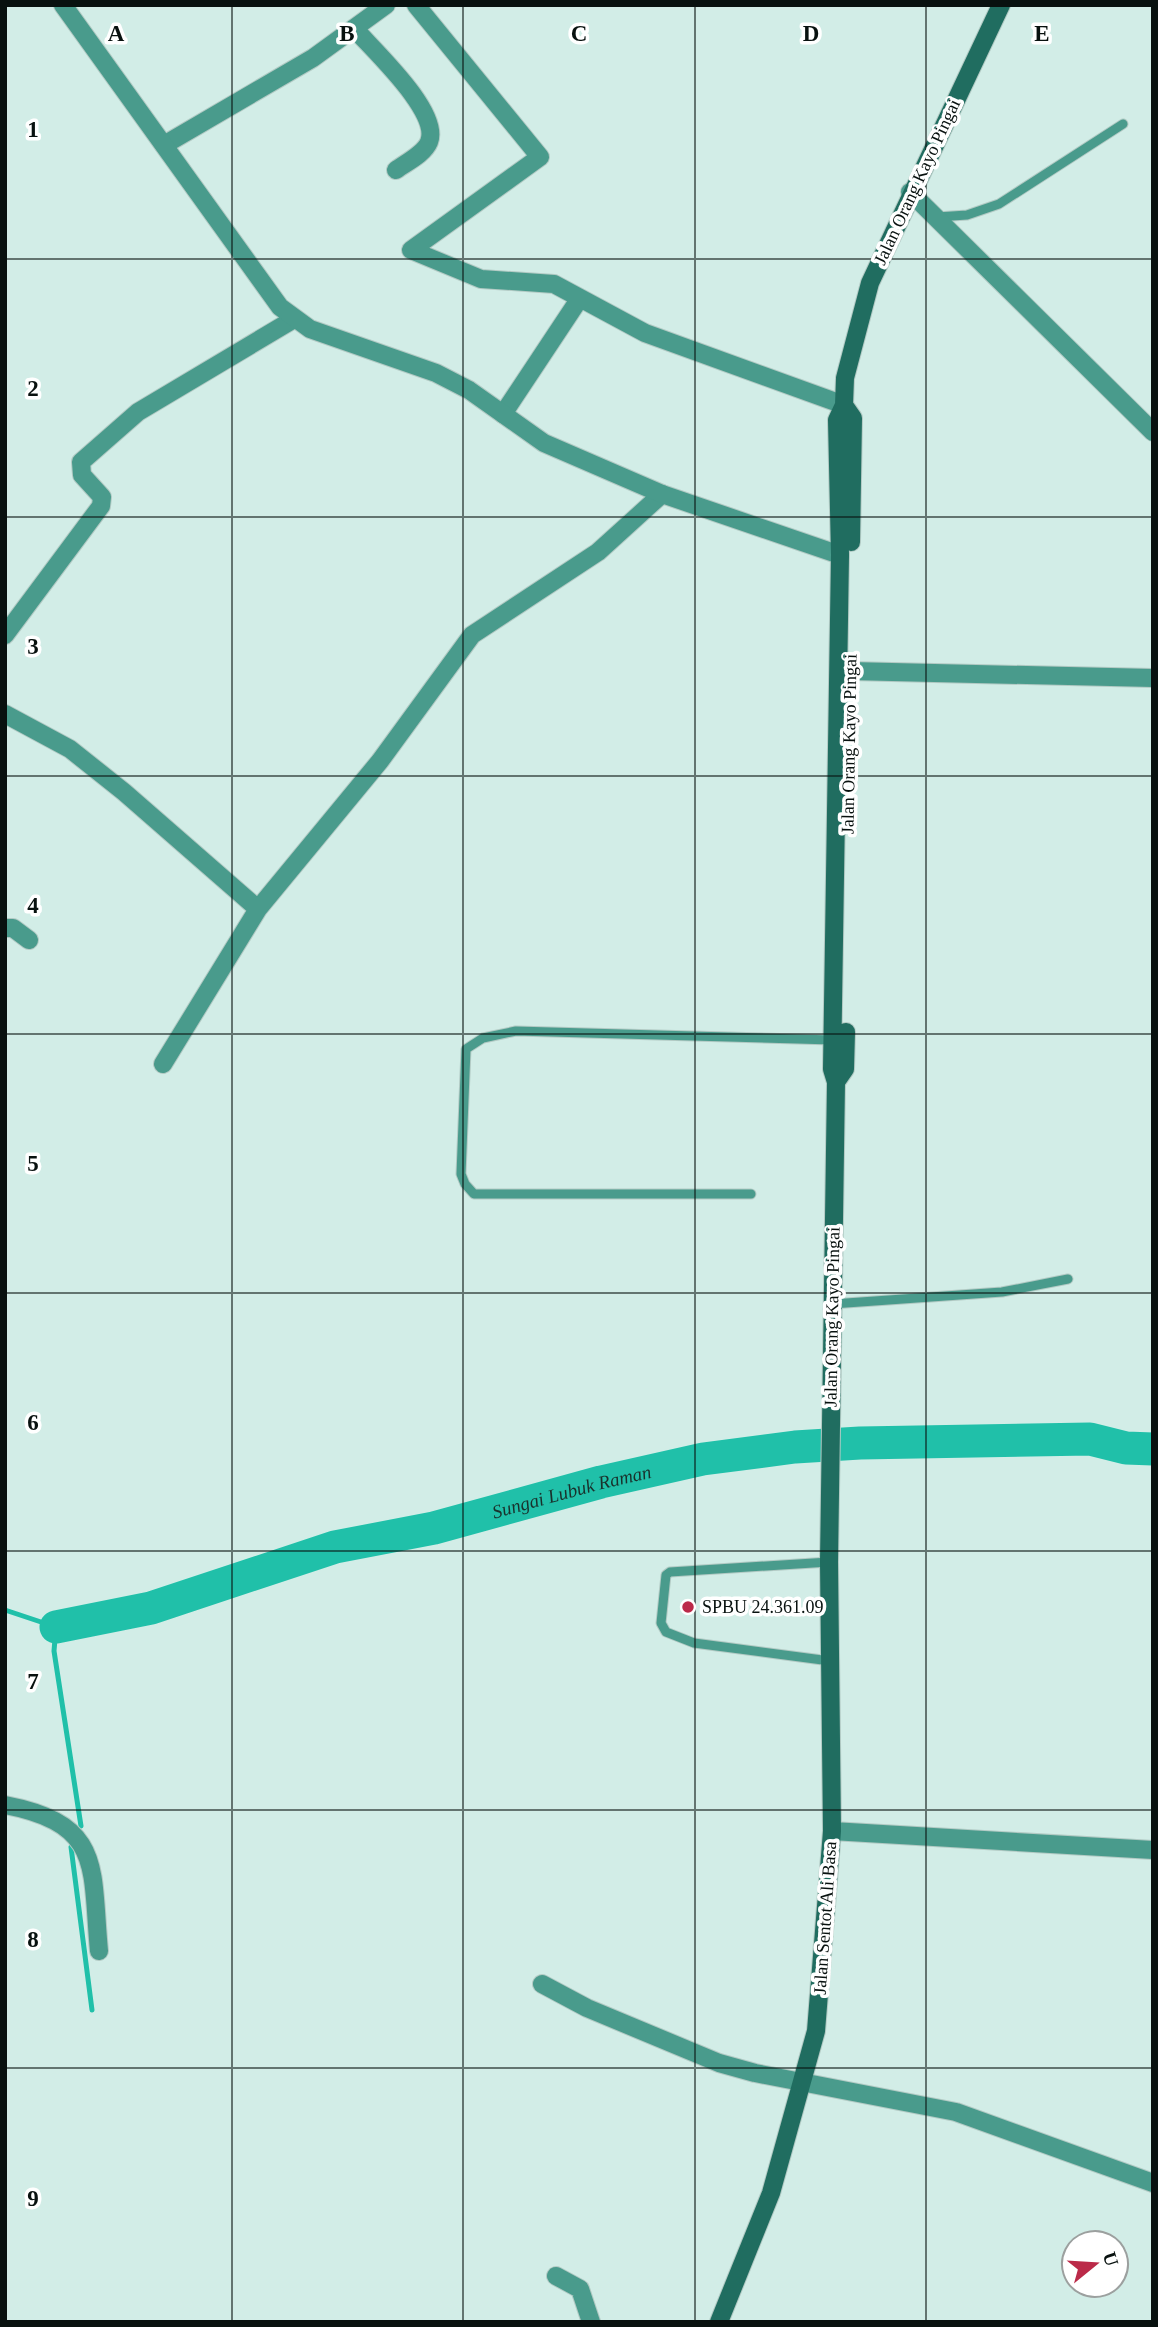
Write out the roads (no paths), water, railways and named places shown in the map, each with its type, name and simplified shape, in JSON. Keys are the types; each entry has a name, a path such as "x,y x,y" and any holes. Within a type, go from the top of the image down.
{"main road":[{"name":"Jalan Orang Kayo Pingai","path":"831,1498 836,1082 832,1069 835,1040 840,555 837,420 844,405 845,378 870,283 910,192 1002,5"},
{"name":"Jalan Orang Kayo Pingai","path":"836,1082 845,1069 853,418 844,405"},
{"name":"Jalan Sentot Ali Basa","path":"719,2322 771,2193 816,2031 832,1830 829,1562 831,1498"}],"street":[{"path":"63,5 280,307 294,319 310,329 436,373 469,390 544,443 662,494 840,555"},
{"path":"163,145 313,58 386,5"},
{"path":"416,5 540,157 411,250 481,279 554,284 645,334 844,405"},
{"path":"354,28 419,103 430,121 430,139 427,146 396,170"},
{"path":"910,192 1153,432"},
{"path":"503,414 580,298"},
{"path":"5,635 101,506 102,497 82,475 81,462 138,412 294,319"},
{"path":"163,1064 258,909 380,761 472,635 598,552 662,494"},
{"path":"850,671 1153,678"},
{"path":"5,714 70,749 124,792 258,909"},
{"path":"5,928 13,928 29,940"},
{"path":"5,1805 62,1825 81,1839 88,1854 92,1875 99,1951"},
{"path":"832,1830 1153,1850"},
{"path":"542,1984 587,2008 719,2063 956,2112 1153,2183"},
{"path":"556,2276 580,2289 591,2322"}],"lane":[{"path":"935,217 967,215 999,204 1123,124"},
{"path":"751,1194 474,1194 461,1174 466,1049 483,1038 516,1031 835,1040"},
{"path":"832,1304 1002,1292 1068,1279"},
{"path":"829,1562 670,1572 666,1575 661,1623 666,1632 694,1643 830,1661"}],"waterway":[{"name":"Sungai Lubuk Raman","path":"56,1627 151,1608 335,1547 434,1528 601,1482 703,1459 795,1447 860,1443 1090,1439 1126,1448 1153,1449"},
{"path":"5,1610 56,1627 54,1651 81,1826"},
{"path":"71,1847 92,2010"}],"place":[{"name":"SPBU 24.361.09","path":"688,1607"}]}
